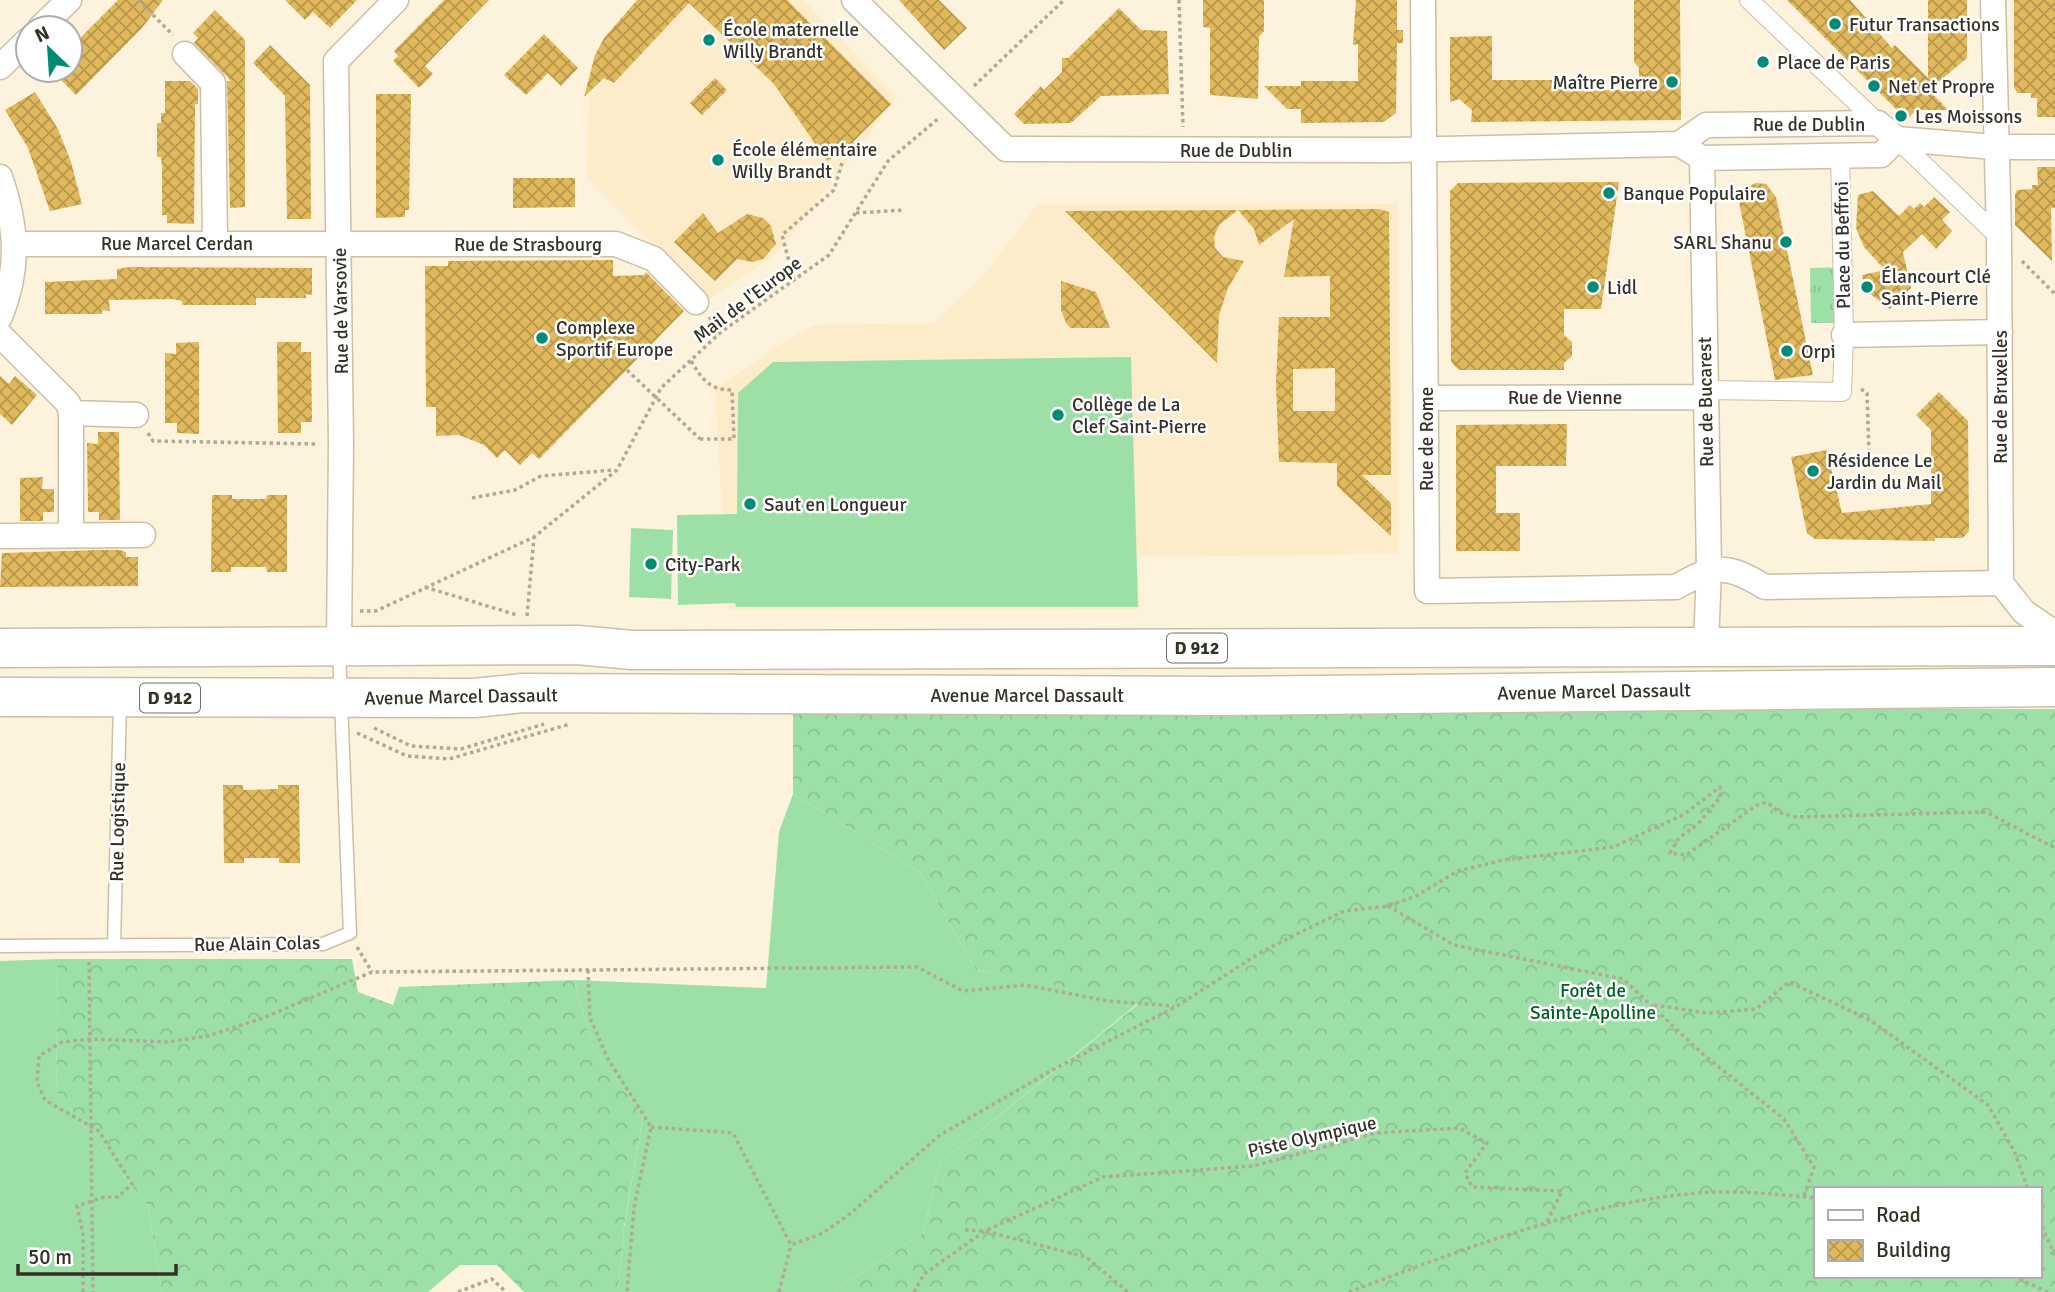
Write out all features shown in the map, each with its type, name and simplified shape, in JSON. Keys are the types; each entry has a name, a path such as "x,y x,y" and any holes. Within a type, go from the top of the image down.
{"main road":[{"name":"D 912","path":"0,648 339,645 578,645 632,650 2055,646"},
{"name":"Avenue Marcel Dassault","path":"0,697 474,698 523,693 1222,696 2055,687"}],"street":[{"path":"54,14 69,0"},
{"name":"Rue de Dublin","path":"854,0 1006,149 1425,149 1679,144 1706,125 1878,123 1897,139 1881,155 1702,158"},
{"name":"Rue de Rome","path":"1423,0 1427,591 1676,587 1709,569"},
{"path":"1749,0 1878,123"},
{"name":"Rue de Bruxelles","path":"1993,0 2000,332 2001,583"},
{"name":"Rue de Varsovie","path":"339,645 341,444 337,61 385,4"},
{"path":"0,67 14,54"},
{"path":"185,54 213,83 215,242"},
{"path":"1897,139 1995,147 2055,147"},
{"path":"1897,139 1998,237"},
{"path":"1679,144 1702,158"},
{"name":"Place du Beffroi","path":"1840,155 1844,335 1842,379"},
{"name":"Rue de Bucarest","path":"1702,158 1709,569 1706,646"},
{"path":"0,177 13,218 16,244 9,295 0,317"},
{"name":"Rue Marcel Cerdan","path":"16,244 339,244"},
{"name":"Rue de Strasbourg","path":"339,244 616,244 653,259 696,302"},
{"name":"Place du Beffroi","path":"1844,335 2000,332"},
{"path":"0,335 68,403 71,413 71,535"},
{"path":"1704,394 1842,392 1842,379"},
{"name":"Rue de Vienne","path":"1426,398 1704,394"},
{"path":"71,413 136,415"},
{"path":"0,536 143,535"},
{"path":"1709,569 1738,570 1765,587 2001,583 2024,612 2055,633"}],"lane":[{"path":"339,645 350,933"},
{"name":"Rue Logistique","path":"114,945 120,698"},
{"name":"Rue Alain Colas","path":"0,946 323,944 350,933"}],"path":[{"path":"138,0 179,41 185,54"},
{"name":"Mail de l'Europe","path":"356,611 376,611 534,537 617,470 661,388 721,332 829,255 888,161 958,102 1064,0"},
{"path":"1179,0 1184,150"},
{"path":"794,280 782,235 834,190 842,163"},
{"path":"856,213 904,210"},
{"path":"1998,237 2055,294"},
{"path":"627,370 700,439 734,439 732,390 712,387 704,382 690,360"},
{"path":"1842,379 1867,393 1869,453"},
{"path":"136,415 153,441 341,444"},
{"path":"472,498 515,490 541,476 617,470"},
{"path":"527,618 534,537"},
{"path":"791,1245 823,1233 851,1213 940,1135 1056,1068 1177,1006 1264,951 1344,911 1388,906 1416,896 1458,871 1503,860 1613,846 1683,815 1720,787 1721,796 1698,824 1679,838 1670,853 1686,855 1760,803 1768,803 1779,812 1795,817 1986,813 2055,848"},
{"path":"1388,906 1454,945 1623,979 1653,1004 1705,1056 1784,1119 1814,1167 1804,1196"},
{"path":"350,933 372,972"},
{"path":"89,946 93,1292"},
{"path":"83,1292 83,1234 77,1206 104,1197 118,1197 132,1184 99,1131 45,1100 37,1082 39,1056 62,1042 90,1039 167,1042 208,1036 263,1018 372,972 917,967 963,991 1025,985 1108,1001 1177,1006"},
{"path":"588,969 590,1018 608,1059 651,1127 634,1207 627,1292"},
{"path":"1653,1004 1707,1013 1756,1009 1789,982 1870,1020 1988,1105 2015,1153 2027,1187"},
{"path":"651,1127 733,1133 791,1245 779,1292"},
{"name":"Piste Olympique","path":"914,1292 924,1274 985,1231 1103,1177 1253,1166 1376,1133 1459,1128 1487,1143 1465,1173 1472,1186 1562,1191 1545,1226"},
{"path":"1349,1292 1619,1204 1699,1193 1814,1198"},
{"path":"2041,1224 2055,1256"},
{"path":"965,1230 985,1231 1086,1257 1128,1292"},
{"path":"2017,1278 2048,1292"},
{"path":"458,1292 492,1279 506,1292"}],"shaded area":[{"name":"École élémentaire Willy Brandt","path":"684,0 804,0 897,98 776,254 708,299 587,178 589,97"},
{"name":"Collège de La Clef Saint-Pierre","path":"1398,204 1399,554 1137,557 1141,609 728,610 715,390 772,349 814,325 934,323 987,271 1037,205"}],"green space":[{"path":"1848,267 1849,323 1811,323 1810,268"},
{"path":"1131,357 1138,607 736,607 735,603 678,605 677,515 737,514 738,393 773,362"},
{"name":"City-Park","path":"631,528 673,530 671,599 629,597"},
{"name":"Forêt de Sainte-Apolline","path":"793,707 2055,709 2055,1292 832,1292 923,1233 940,1163 1141,1002 976,970 920,872 793,794"},
{"path":"793,794 920,872 976,970 1141,1001 940,1163 923,1233 832,1292 618,1292 624,1228 643,1115 593,1048 574,980 766,988 779,832"},
{"path":"58,959 56,1091 148,1206 162,1292 0,1292 0,961"},
{"path":"58,959 352,959 358,992 393,1005 399,987 574,980 593,1048 643,1115 624,1227 618,1292 524,1292 497,1265 460,1265 428,1292 162,1292 148,1206 56,1091"}],"building":[{"path":"118,0 163,0 142,28 76,95 65,84 84,84 84,34"},
{"path":"285,0 357,0 330,28 313,12 305,20"},
{"path":"444,0 489,0 425,66 433,74 419,88 393,61 398,56 394,51"},
{"path":"637,0 787,0 891,104 853,142 855,145 827,161 774,84 689,3 614,83 604,78 584,97 595,55 604,38"},
{"path":"899,0 939,0 967,28 944,50"},
{"path":"1203,0 1264,0 1264,31 1259,37 1258,99 1210,95 1210,28 1203,27"},
{"path":"1356,0 1397,0 1397,30 1403,30 1403,43 1397,43 1396,113 1384,122 1301,123 1301,109 1287,109 1264,86 1301,86 1301,81 1358,81 1358,44 1353,45"},
{"path":"1634,0 1680,0 1681,120 1471,122 1472,110 1459,99 1450,102 1450,37 1492,36 1492,80 1573,80 1590,90 1639,90 1639,68 1634,62"},
{"path":"1787,0 1850,0 1892,48 1895,45 1928,78 1928,0 1967,0 1967,58 1929,90 1948,110 1916,110 1907,120"},
{"path":"2014,0 2055,0 2055,117 2037,117 2037,98 2031,98 2031,93 2017,93 2014,87"},
{"path":"1119,8 1141,30 1167,31 1169,94 1101,96 1071,123 1024,124 1014,114 1041,86 1044,90 1062,72 1062,58 1068,58"},
{"path":"215,10 245,40 245,207 230,208 227,81 231,81 194,43 198,38 193,33"},
{"path":"544,34 578,68 561,86 548,73 526,95 504,75"},
{"path":"270,45 310,85 311,219 287,219 285,96 253,63"},
{"path":"715,78 727,90 702,115 690,103"},
{"path":"165,81 190,81 198,89 198,104 195,104 194,224 167,223 167,215 162,215 162,167 161,157 157,157 157,123 161,123 161,113 165,113"},
{"path":"35,92 58,129 71,162 82,204 50,211 28,148 5,110"},
{"path":"376,94 411,94 409,210 405,210 405,217 376,218"},
{"path":"2037,167 2055,167 2055,208 2051,208 2052,261 2015,225 2015,195 2017,190 2032,189 2032,185 2038,185"},
{"path":"513,178 575,178 575,207 513,208"},
{"path":"1619,182 1601,309 1564,309 1564,335 1572,342 1572,356 1564,363 1564,370 1459,370 1451,362 1450,191 1458,183"},
{"path":"1756,183 1766,184 1776,197 1813,375 1775,380 1739,202 1743,189"},
{"path":"1873,191 1899,216 1910,205 1914,209 1920,203 1924,207 1934,197 1950,212 1942,220 1952,231 1936,249 1922,234 1903,252 1911,288 1890,309 1865,290 1862,275 1885,270 1864,247 1856,228 1858,195"},
{"path":"1379,209 1389,212 1391,475 1362,475 1391,503 1391,536 1337,486 1337,463 1279,462 1276,384 1279,317 1330,317 1330,276 1284,277 1294,219 1259,245 1254,229 1238,210","holes":["1335,368 1335,411 1293,411 1293,369"]},
{"path":"1238,210 1219,225 1214,237 1215,248 1223,257 1244,261 1228,288 1219,315 1217,363 1065,211"},
{"path":"703,213 718,233 747,214 763,218 771,226 776,244 763,259 753,262 737,259 715,281 674,242"},
{"name":"Complexe Sportif Europe","path":"613,260 613,276 644,275 646,272 684,311 539,459 532,453 520,465 505,450 497,458 484,445 459,435 436,436 436,407 426,407 425,266 448,266 448,261"},
{"path":"312,268 312,295 306,294 306,298 256,298 256,305 182,305 182,301 173,299 109,300 110,311 102,310 102,314 45,314 45,282 117,279 117,269"},
{"path":"1061,281 1096,292 1110,328 1071,328 1061,310"},
{"path":"199,342 199,434 177,433 177,423 165,423 165,353 176,354 176,343"},
{"path":"277,342 301,342 301,352 311,352 312,422 301,422 301,433 278,433"},
{"path":"0,376 9,384 15,376 37,395 12,425 0,414"},
{"name":"Résidence Le Jardin du Mail","path":"1939,392 1968,421 1969,531 1963,538 1935,538 1935,541 1815,539 1807,533 1791,457 1827,450 1842,513 1931,504 1931,430 1916,415"},
{"path":"1567,424 1566,466 1496,466 1496,513 1520,513 1520,551 1456,551 1456,425"},
{"path":"98,432 119,432 120,520 99,520 99,512 88,512 87,443 98,444"},
{"path":"43,477 42,489 54,489 54,512 43,512 43,521 20,521 20,478"},
{"path":"212,495 232,495 232,499 266,499 267,495 287,495 287,572 267,572 266,567 231,567 231,572 211,572"},
{"path":"120,550 126,552 126,557 138,557 138,586 0,587 2,553"},
{"path":"223,785 243,785 243,790 278,789 278,785 299,785 300,863 279,863 279,858 244,858 244,863 224,863"}],"place":[{"name":"Futur Transactions","path":"1835,24"},
{"name":"École maternelle Willy Brandt","path":"709,40"},
{"name":"Place de Paris","path":"1763,62"},
{"name":"Maître Pierre","path":"1672,82"},
{"name":"Net et Propre","path":"1874,86"},
{"name":"Les Moissons","path":"1901,116"},
{"name":"École élémentaire Willy Brandt","path":"718,160"},
{"name":"Banque Populaire","path":"1609,193"},
{"name":"SARL Shanu","path":"1786,242"},
{"name":"Lidl","path":"1593,287"},
{"name":"Élancourt Clé Saint-Pierre","path":"1867,287"},
{"name":"Complexe Sportif Europe","path":"542,338"},
{"name":"Orpi","path":"1787,351"},
{"name":"Collège de La Clef Saint-Pierre","path":"1058,415"},
{"name":"Résidence Le Jardin du Mail","path":"1813,471"},
{"name":"Saut en Longueur","path":"750,504"},
{"name":"City-Park","path":"651,564"}]}
